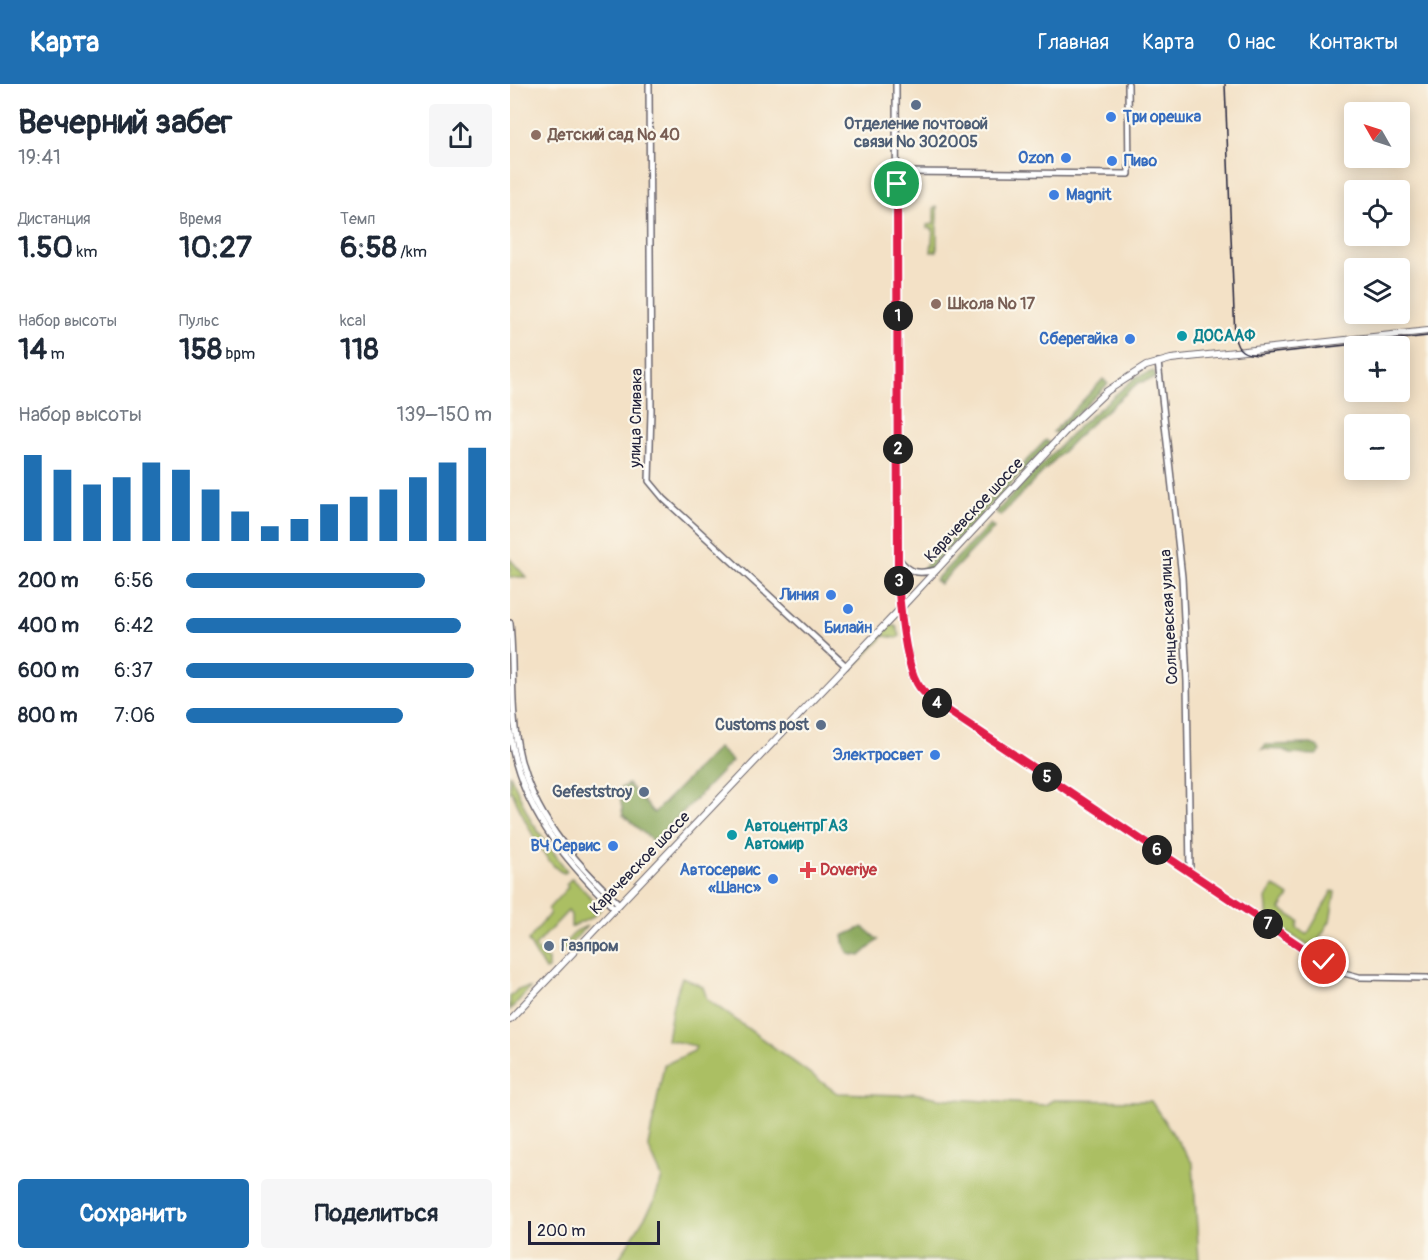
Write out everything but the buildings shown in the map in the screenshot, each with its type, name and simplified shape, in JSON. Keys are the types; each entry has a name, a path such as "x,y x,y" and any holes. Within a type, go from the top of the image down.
{"highway":[{"name":"Карачевское шоссе","path":"510,1019 902,608 1091,405 1124,380 1146,366 1158,362 1208,353 1428,331"}],"main road":[{"name":"улица Спивака","path":"649,84 651,411 649,481 664,499 846,666"},
{"path":"896,84 898,558 902,608 912,672 916,681 926,694 1324,962 1349,976 1428,978"},
{"path":"897,172 1129,174 1128,84"},
{"name":"Солнцевская улица","path":"1158,362 1182,577 1187,682 1190,872"},
{"path":"898,558 905,567 913,572 921,574 936,570"},
{"path":"510,623 513,710 517,746 532,793 566,850 617,907"},
{"path":"510,730 514,759 541,823 578,872 617,907"}],"green space":[{"path":"937,207 937,251 931,252 933,229 927,228 927,225 934,224 934,208"},
{"path":"1154,371 1156,378 1138,383 1084,430 1000,516 996,512 1079,426 1136,377"},
{"path":"1103,379 1108,384 1057,433 1053,432"},
{"path":"1046,440 1050,443 930,568 921,571"},
{"path":"990,524 994,528 940,584 935,580"},
{"path":"510,559 526,577 510,577"},
{"path":"891,625 896,626 900,636 897,638 884,636 857,664 853,664"},
{"path":"1311,744 1319,747 1321,751 1317,755 1290,754 1284,750 1262,749 1266,745"},
{"path":"718,748 732,761 654,842 623,815 619,789 628,784 654,813"},
{"path":"510,774 531,821 567,871 565,873 550,862 534,838 510,792"},
{"path":"572,878 601,908 592,917 571,927 571,915 568,911 535,946 545,959 548,959 548,969 545,970 528,941 550,913 548,909 568,887 566,884"},
{"path":"1274,886 1289,896 1280,909 1299,921 1297,928 1307,935 1332,891 1335,892 1330,921 1320,937 1318,947 1313,949 1268,920 1266,898"},
{"path":"587,926 560,955 558,951 576,931"},
{"path":"863,927 878,940 860,956 849,954 843,936"},
{"path":"682,977 703,987 707,999 837,1093 902,1095 914,1093 938,1098 1045,1105 1053,1100 1151,1101 1193,1164 1199,1260 618,1260 653,1204 662,1178 648,1146 664,1065 694,1051 696,1046 667,1040 673,1004"},
{"path":"530,988 510,1010 510,997 518,989"}],"tram line":[{"path":"1225,84 1235,338 1240,349 1245,353 1257,355 1428,336"}],"place":[{"name":"Отделение почтовой связи № 302005","path":"916,105"},
{"name":"Три орешка","path":"1111,117"},
{"name":"Детский сад № 40","path":"536,135"},
{"name":"Ozon","path":"1066,158"},
{"name":"Пиво","path":"1112,161"},
{"name":"Magnit","path":"1054,195"},
{"name":"Школа № 17","path":"936,304"},
{"name":"ДОСААФ","path":"1182,336"},
{"name":"Сберегайка","path":"1130,339"},
{"name":"Линия","path":"831,595"},
{"name":"Билайн","path":"848,609"},
{"name":"Customs post","path":"821,725"},
{"name":"Электросвет","path":"935,755"},
{"name":"Gefeststroy","path":"644,792"},
{"name":"АвтоцентрГАЗ Автомир","path":"732,835"},
{"name":"ВЧ Сервис","path":"613,846"},
{"name":"Doveriye","path":"808,870"},
{"name":"Автосервис «Шанс»","path":"773,879"},
{"name":"Газпром","path":"549,946"}],"route":[{"path":"897,184 898,581 912,672 916,681 926,694 944,708 1324,962"}]}
